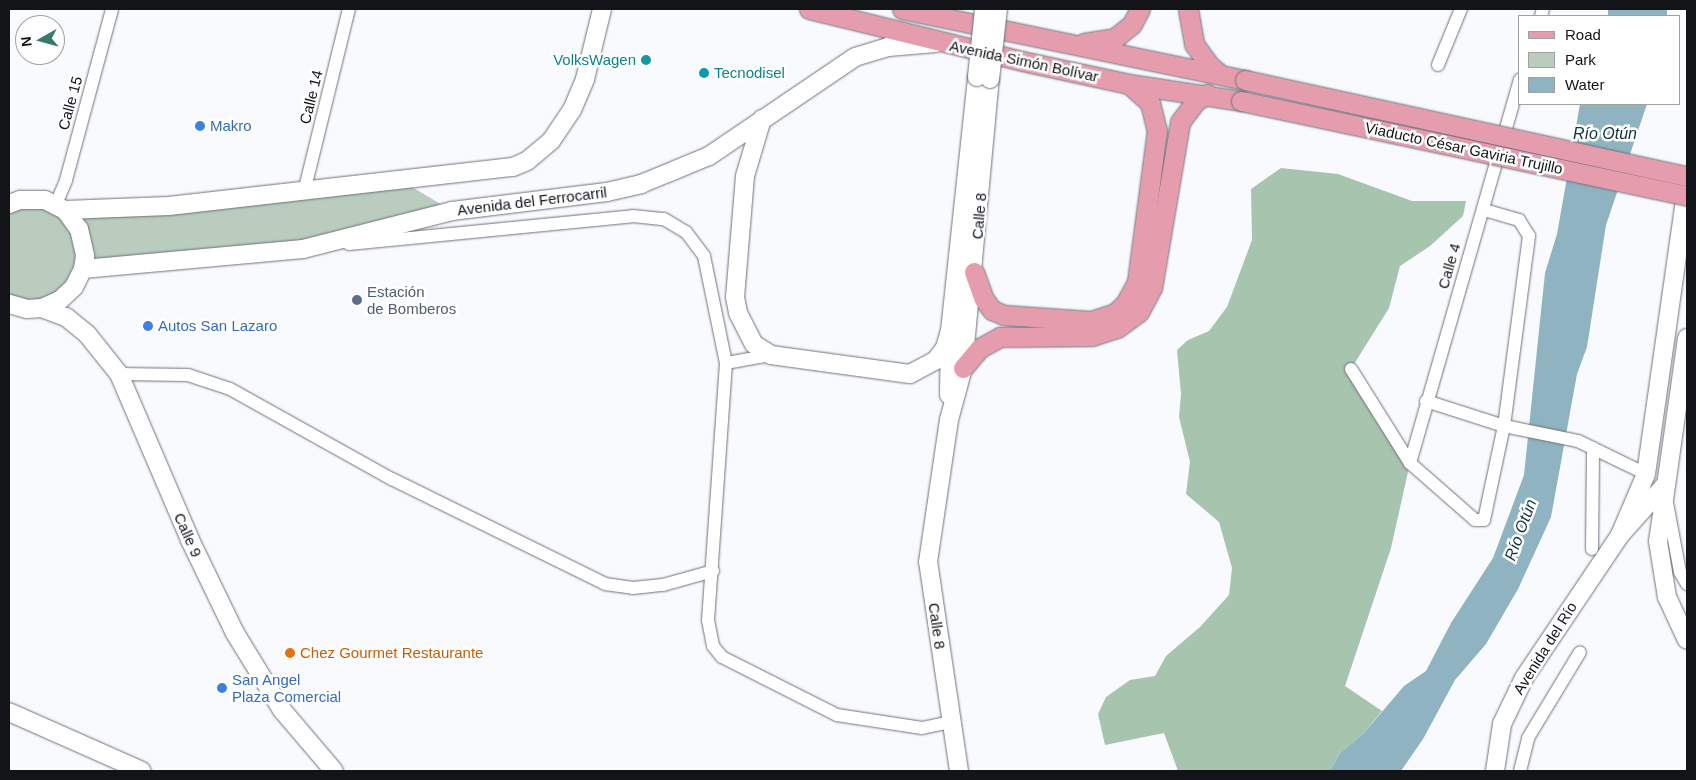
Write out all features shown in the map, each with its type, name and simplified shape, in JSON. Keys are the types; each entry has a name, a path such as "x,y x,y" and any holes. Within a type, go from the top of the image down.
{"main road":[{"path":"9,193 60,207 169,206 497,170 527,161 551,142 572,110 585,79 602,9"},
{"name":"Avenida Simón Bolívar","path":"809,9 946,44 1129,84 1207,94 1241,101"},
{"name":"Avenida Simón Bolívar","path":"902,9 1245,80"},
{"name":"Calle 8","path":"959,771 928,562 949,420 963,368 974,272 983,78 984,9"},
{"name":"Calle 8","path":"949,420 950,331 983,78 998,9"},
{"path":"1030,37 1103,42 1125,32 1140,9"},
{"path":"1188,9 1194,44 1220,74"},
{"name":"Avenida del Ferrocarril","path":"83,269 303,248 452,211 607,192 641,184 710,156 835,68 870,50 918,43 946,44"},
{"name":"Viaducto César Gaviria Trujillo","path":"1245,80 1687,176"},
{"path":"974,272 984,299 992,310 1004,315 1091,321 1115,313 1126,304 1137,282 1157,131 1150,103 1129,84"},
{"path":"963,368 980,348 1000,337 1092,336 1117,328 1139,312 1152,288 1180,122 1196,101 1207,94"},
{"name":"Viaducto César Gaviria Trujillo","path":"1241,101 1687,196"},
{"path":"762,119 745,176 735,297 738,313 754,344 771,355 910,374 936,360 945,348 950,331"},
{"path":"1620,535 1646,474 1687,187"},
{"path":"9,204 33,199"},
{"path":"42,308 60,300 74,287 83,269 84,242 60,207"},
{"name":"Calle 9","path":"9,304 27,309 42,308 66,317 87,334 119,374 183,525 235,634 282,710 334,771"},
{"path":"1687,338 1664,486 1659,560 1668,597 1687,640"},
{"path":"1620,535 1664,486"},
{"name":"Avenida del Río","path":"1494,771 1502,724 1515,693 1620,535"},
{"path":"9,712 142,771"}],"street":[{"name":"Calle 15","path":"60,207 112,9"},
{"name":"Calle 14","path":"304,192 349,9"},
{"path":"1438,65 1461,9"},
{"name":"Calle 4","path":"1410,463 1426,401 1518,86"},
{"path":"1351,369 1410,463 1475,520 1484,520 1504,426 1529,236 1519,220 1483,210"},
{"path":"303,248 633,216 664,219 686,232 704,256 726,363 713,571 708,620 713,646 722,657 836,715 922,728 952,722"},
{"path":"726,363 771,355"},
{"path":"119,374 188,375 230,389 392,479 605,584 633,588 662,585 713,571"},
{"path":"1426,401 1504,426 1578,441 1646,474"},
{"path":"1592,549 1593,448"},
{"path":"1664,486 1680,572 1687,584"},
{"path":"1520,771 1528,738 1580,652"}],"green space":[{"path":"1281,168 1338,174 1412,201 1466,201 1463,216 1430,246 1400,266 1389,308 1351,369 1410,463 1391,548 1345,686 1382,711 1364,733 1340,753 1330,771 1178,771 1164,733 1105,745 1098,714 1106,697 1130,680 1155,676 1166,656 1200,627 1229,595 1232,568 1219,522 1186,494 1190,462 1179,417 1181,394 1177,350 1188,340 1209,331 1227,307 1252,240 1251,189"},
{"path":"402,181 452,211 303,249 83,269 60,300 9,304 9,193 65,210"}],"water":[{"path":"1608,9 1667,9 1667,15 1608,15"},
{"name":"Río Otún","path":"1580,105 1647,105 1606,225 1587,347 1577,374 1551,517 1518,589 1486,644 1455,680 1423,739 1401,771 1330,771 1340,753 1364,733 1404,686 1426,671 1451,623 1493,558 1524,475 1545,273 1557,234"}],"place":[{"name":"VolksWagen","path":"646,60"},
{"name":"Tecnodisel","path":"704,73"},
{"name":"Makro","path":"200,126"},
{"name":"Estación de Bomberos","path":"357,300"},
{"name":"Autos San Lazaro","path":"148,326"},
{"name":"Chez Gourmet Restaurante","path":"290,653"},
{"name":"San Angel Plaza Comercial","path":"222,688"}]}
